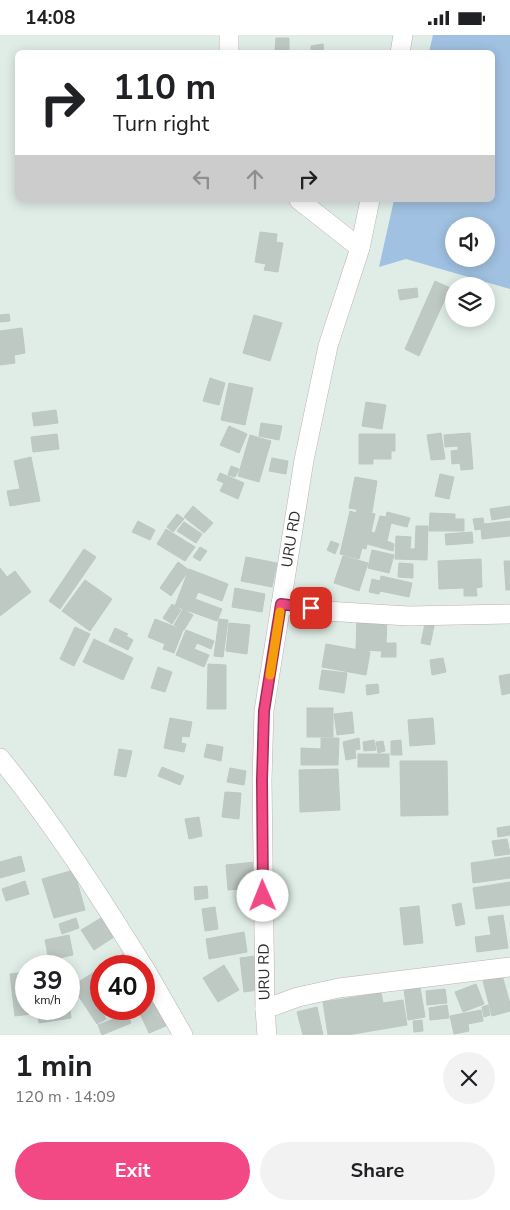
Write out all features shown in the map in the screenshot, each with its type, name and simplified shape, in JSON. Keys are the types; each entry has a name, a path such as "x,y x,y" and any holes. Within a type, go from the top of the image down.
{"street":[{"path":"229,35 229,50"},
{"path":"400,50 403,35"},
{"path":"302,202 360,248"},
{"name":"URU RD","path":"267,1035 262,789 264,711 304,460 326,356 360,248 370,202"},
{"path":"281,604 325,611 408,616 510,614"},
{"path":"0,757 68,848 136,955"},
{"path":"265,1009 298,997 339,988 510,967"},
{"path":"155,986 183,1035"}],"shaded area":[{"path":"433,35 510,35 510,289 495,285 495,277 468,277 406,259 379,267 394,202 495,202 495,50 429,50"}],"building":[{"path":"276,38 289,38 289,50 275,50"},
{"path":"323,44 324,50 311,50 311,46"},
{"path":"260,232 277,234 276,242 283,243 278,272 264,270 266,264 255,262"},
{"path":"435,281 445,286 445,299 419,356 405,349"},
{"path":"417,288 418,297 400,300 398,290"},
{"path":"9,314 10,321 0,322 0,315"},
{"path":"254,315 282,323 270,361 243,353"},
{"path":"22,328 25,353 14,355 15,363 0,365 0,331"},
{"path":"210,378 225,383 219,405 203,401"},
{"path":"229,383 253,388 245,425 221,420"},
{"path":"366,402 386,405 382,429 362,426"},
{"path":"56,410 58,423 34,426 32,413"},
{"path":"261,423 282,426 279,440 259,436"},
{"path":"229,426 247,434 239,453 220,445"},
{"path":"441,433 445,459 431,460 427,435"},
{"path":"470,433 473,469 461,470 460,463 452,464 451,451 458,450 458,446 445,447 444,435"},
{"path":"57,434 59,449 33,452 31,437"},
{"path":"359,434 395,434 395,451 391,451 391,459 373,459 373,464 359,464"},
{"path":"250,435 271,441 259,482 238,476"},
{"path":"31,457 40,501 10,506 7,491 20,489 14,461"},
{"path":"272,458 288,461 286,474 269,471"},
{"path":"231,466 239,469 235,477 228,475"},
{"path":"220,473 244,483 238,499 220,491 224,483 217,480"},
{"path":"440,474 454,477 449,499 435,496"},
{"path":"355,477 377,481 372,512 349,508"},
{"path":"193,506 213,523 204,533 184,517"},
{"path":"510,506 510,517 492,520 490,509"},
{"path":"357,509 375,514 371,532 375,533 380,516 386,517 387,512 410,518 407,527 391,523 387,541 394,544 393,551 367,544 366,549 362,548 359,559 340,554 350,511 356,513"},
{"path":"430,513 455,514 455,519 464,519 464,531 429,531"},
{"path":"177,514 184,519 173,532 167,527"},
{"path":"483,518 484,524 510,521 510,536 482,539 481,529 475,530 473,519"},
{"path":"138,521 155,530 150,540 132,532"},
{"path":"184,522 202,534 196,543 177,531"},
{"path":"416,526 428,526 427,560 395,559 396,536 411,537 410,549 415,549"},
{"path":"166,529 195,547 185,561 157,544"},
{"path":"472,532 473,543 446,545 445,534"},
{"path":"331,541 339,544 335,554 327,550"},
{"path":"200,547 207,551 200,561 193,557"},
{"path":"84,549 96,557 60,609 49,601"},
{"path":"372,550 394,555 389,573 368,568"},
{"path":"343,556 368,563 359,591 334,583"},
{"path":"246,557 277,563 272,587 241,581"},
{"path":"481,559 482,587 476,588 477,596 464,596 464,588 439,589 438,561"},
{"path":"504,561 510,561 510,590 506,590"},
{"path":"178,562 189,570 171,596 160,588"},
{"path":"399,563 413,564 413,578 398,577"},
{"path":"0,568 7,577 15,571 31,592 0,616"},
{"path":"189,569 228,584 222,601 198,592 195,599 222,609 217,621 175,606"},
{"path":"381,576 412,583 409,597 380,591 379,594 369,592 372,579 380,581"},
{"path":"85,580 112,599 90,631 62,611"},
{"path":"235,588 265,594 262,612 232,607"},
{"path":"172,604 181,610 172,624 163,618"},
{"path":"183,609 193,615 184,630 174,625"},
{"path":"357,617 387,618 386,643 396,643 396,657 381,657 382,651 356,650"},
{"path":"155,619 183,630 174,653 163,649 165,644 148,637"},
{"path":"219,619 228,620 223,657 214,656"},
{"path":"229,623 250,625 247,654 226,651"},
{"path":"425,624 434,626 430,645 421,643"},
{"path":"75,627 90,634 74,666 60,659"},
{"path":"115,628 128,634 126,636 133,640 128,650 109,641"},
{"path":"186,630 214,641 211,649 197,643 194,649 209,655 204,667 176,655"},
{"path":"94,639 133,658 123,680 83,662"},
{"path":"326,644 370,652 366,675 322,667"},
{"path":"443,658 446,672 432,675 430,660"},
{"path":"208,664 226,665 226,709 207,709"},
{"path":"158,667 172,672 165,692 151,688"},
{"path":"322,670 347,673 344,693 319,689"},
{"path":"510,674 510,693 502,695 499,676"},
{"path":"378,684 379,693 367,695 366,685"},
{"path":"307,708 333,708 333,737 307,737"},
{"path":"352,712 354,733 337,735 334,714"},
{"path":"170,718 192,722 189,737 182,736 181,743 186,744 184,752 164,748"},
{"path":"433,718 435,744 410,746 408,720"},
{"path":"321,738 339,738 338,765 301,765 301,748 321,749"},
{"path":"359,738 360,749 355,750 356,758 346,760 343,742"},
{"path":"374,740 376,750 364,751 363,742"},
{"path":"401,740 402,755 391,755 391,741"},
{"path":"383,741 385,751 378,753 376,742"},
{"path":"207,744 223,747 221,761 204,757"},
{"path":"119,749 132,751 126,777 114,775"},
{"path":"358,754 389,754 389,767 358,767"},
{"path":"400,761 447,761 448,815 401,816"},
{"path":"162,767 184,776 180,785 158,776"},
{"path":"230,768 246,771 244,785 227,782"},
{"path":"338,769 340,810 300,812 299,770"},
{"path":"225,792 241,793 239,819 222,817"},
{"path":"199,817 202,836 189,839 185,819"},
{"path":"510,826 510,835 498,837 497,828"},
{"path":"507,839 510,854 495,856 492,841"},
{"path":"21,856 25,871 0,878 0,862"},
{"path":"510,857 510,878 473,883 471,863"},
{"path":"256,862 258,880 250,881 251,888 228,890 226,865"},
{"path":"74,870 85,910 54,918 42,879"},
{"path":"25,881 29,894 6,901 2,889"},
{"path":"510,882 510,905 476,909 473,888"},
{"path":"207,886 208,898 195,900 194,887"},
{"path":"461,903 465,924 456,926 452,905"},
{"path":"419,906 423,943 404,945 400,908"},
{"path":"215,907 218,929 205,931 202,909"},
{"path":"503,915 508,948 477,952 475,937 491,935 488,917"},
{"path":"76,918 79,928 62,934 59,924"},
{"path":"101,918 114,937 94,950 81,930"},
{"path":"244,932 247,952 209,959 206,939"},
{"path":"69,935 73,955 48,955 45,940"},
{"path":"255,956 258,990 244,992 240,958"},
{"path":"224,965 239,990 218,1002 203,978"},
{"path":"15,973 15,1016 10,974"},
{"path":"90,975 90,1013 80,998 80,981"},
{"path":"502,975 510,1004 510,1011 492,1016 483,981"},
{"path":"476,984 484,1004 463,1012 455,992"},
{"path":"420,987 425,1017 408,1020 404,989"},
{"path":"445,989 447,1003 427,1005 426,991"},
{"path":"381,993 383,1003 403,1000 407,1025 347,1035 328,1035 323,1002"},
{"path":"157,1000 168,1025 149,1033 143,1020 155,1020 155,1001"},
{"path":"447,1005 449,1018 430,1020 429,1008"},
{"path":"488,1005 490,1015 484,1017 482,1007"},
{"path":"317,1007 323,1035 303,1035 297,1012"},
{"path":"481,1010 483,1021 468,1024 469,1031 454,1034 450,1016"},
{"path":"39,1020 58,1020 39,1023"},
{"path":"94,1020 104,1020 97,1024"},
{"path":"111,1020 130,1020 131,1023 102,1035 98,1025"},
{"path":"422,1020 423,1031 414,1032 413,1021"}],"slow traffic":[{"path":"270,675 280,612"}],"route":[{"path":"263,896 262,780 264,711 274,645 281,604 311,608"}]}
